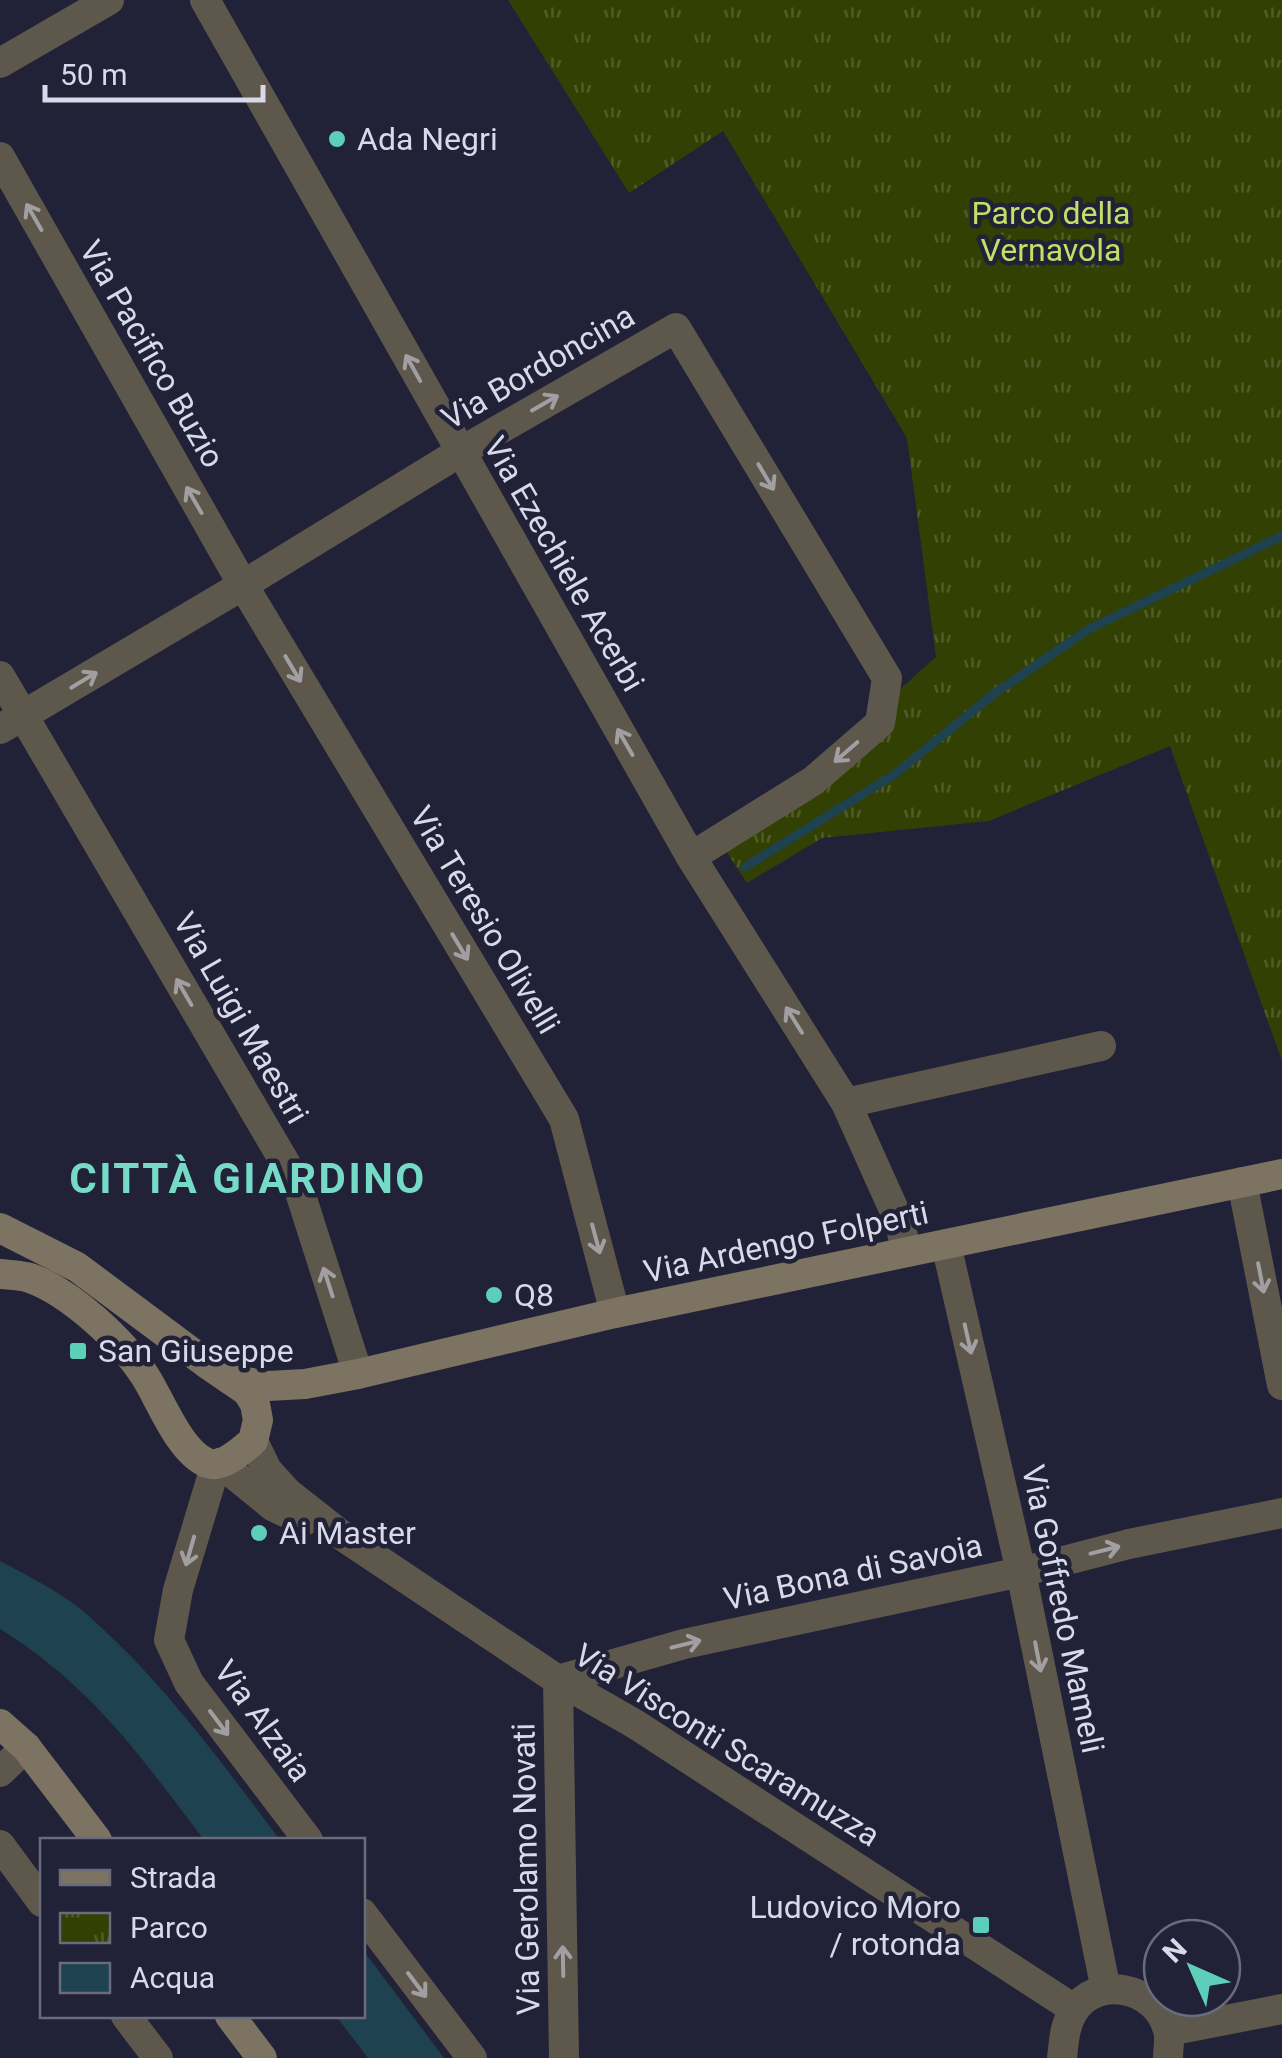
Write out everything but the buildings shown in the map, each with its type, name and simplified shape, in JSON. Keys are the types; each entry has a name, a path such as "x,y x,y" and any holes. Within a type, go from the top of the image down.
{"street":[{"path":"0,64 109,0"},
{"name":"Via Ezechiele Acerbi","path":"205,0 690,857 846,1103 899,1221 907,1252"},
{"name":"Via Pacifico Buzio","path":"0,157 242,585"},
{"name":"Via Bordoncina","path":"11,722 460,452 676,328 887,678 880,723 813,781 690,857"},
{"name":"Via Teresio Olivelli","path":"242,585 564,1118 615,1313"},
{"name":"Via Luigi Maestri","path":"0,676 11,722 296,1183 358,1374"},
{"path":"846,1103 1101,1046"},
{"name":"Via Ardengo Folperti","path":"229,1379 268,1386 358,1374 615,1313 1282,1174"},
{"path":"1242,1182 1282,1385"},
{"path":"0,1228 77,1267 247,1391 255,1404 256,1431"},
{"name":"Via Goffredo Mameli","path":"946,1244 1021,1572 1106,1990"},
{"path":"0,1274 27,1277 44,1284 92,1316 143,1373 180,1439 193,1454 207,1463 218,1464"},
{"name":"Via Ardengo Folperti","path":"218,1464 305,1384"},
{"name":"Via Visconti Scaramuzza","path":"256,1431 268,1470 288,1492 344,1538 558,1680 635,1724 1074,2010"},
{"name":"Via Visconti Scaramuzza","path":"218,1464 274,1507 344,1538"},
{"name":"Via Alzaia","path":"218,1464 178,1590 168,1640 189,1683 306,1838"},
{"name":"Via Bona di Savoia","path":"558,1680 684,1644 1282,1512"},
{"name":"Via Gerolamo Novati","path":"558,1680 564,2058"},
{"path":"0,1724 26,1748 95,1838"},
{"path":"0,1772 26,1748"},
{"path":"0,1845 40,1899"},
{"path":"365,1917 472,2058"},
{"path":"1062,2058 1063,2036 1074,2010 1088,1997 1106,1990 1136,1992 1150,2000 1162,2014 1168,2045 1282,2009"},
{"path":"128,2018 158,2058"},
{"path":"232,2018 262,2058"}],"green space":[{"name":"Parco della Vernavola","path":"508,0 1282,0 1282,1061 1170,746 989,821 822,838 747,883 715,834 823,758 936,657 907,438 723,131 629,193"}],"water":[{"path":"0,1561 70,1601 118,1643 191,1725 278,1838 202,1838 88,1698 0,1629"},
{"path":"365,1953 444,2058 368,2058 338,2018 365,2018"}],"waterway":[{"path":"745,867 895,774 995,693 1089,629 1282,536"}],"place":[{"name":"Ada Negri","path":"337,139"},
{"name":"Q8","path":"494,1295"},
{"name":"San Giuseppe","path":"78,1351"},
{"name":"Ai Master","path":"259,1533"},
{"name":"Ludovico Moro / rotonda","path":"981,1925"}],"district":[{"name":"CITTÀ GIARDINO","path":"248,1178"}]}
